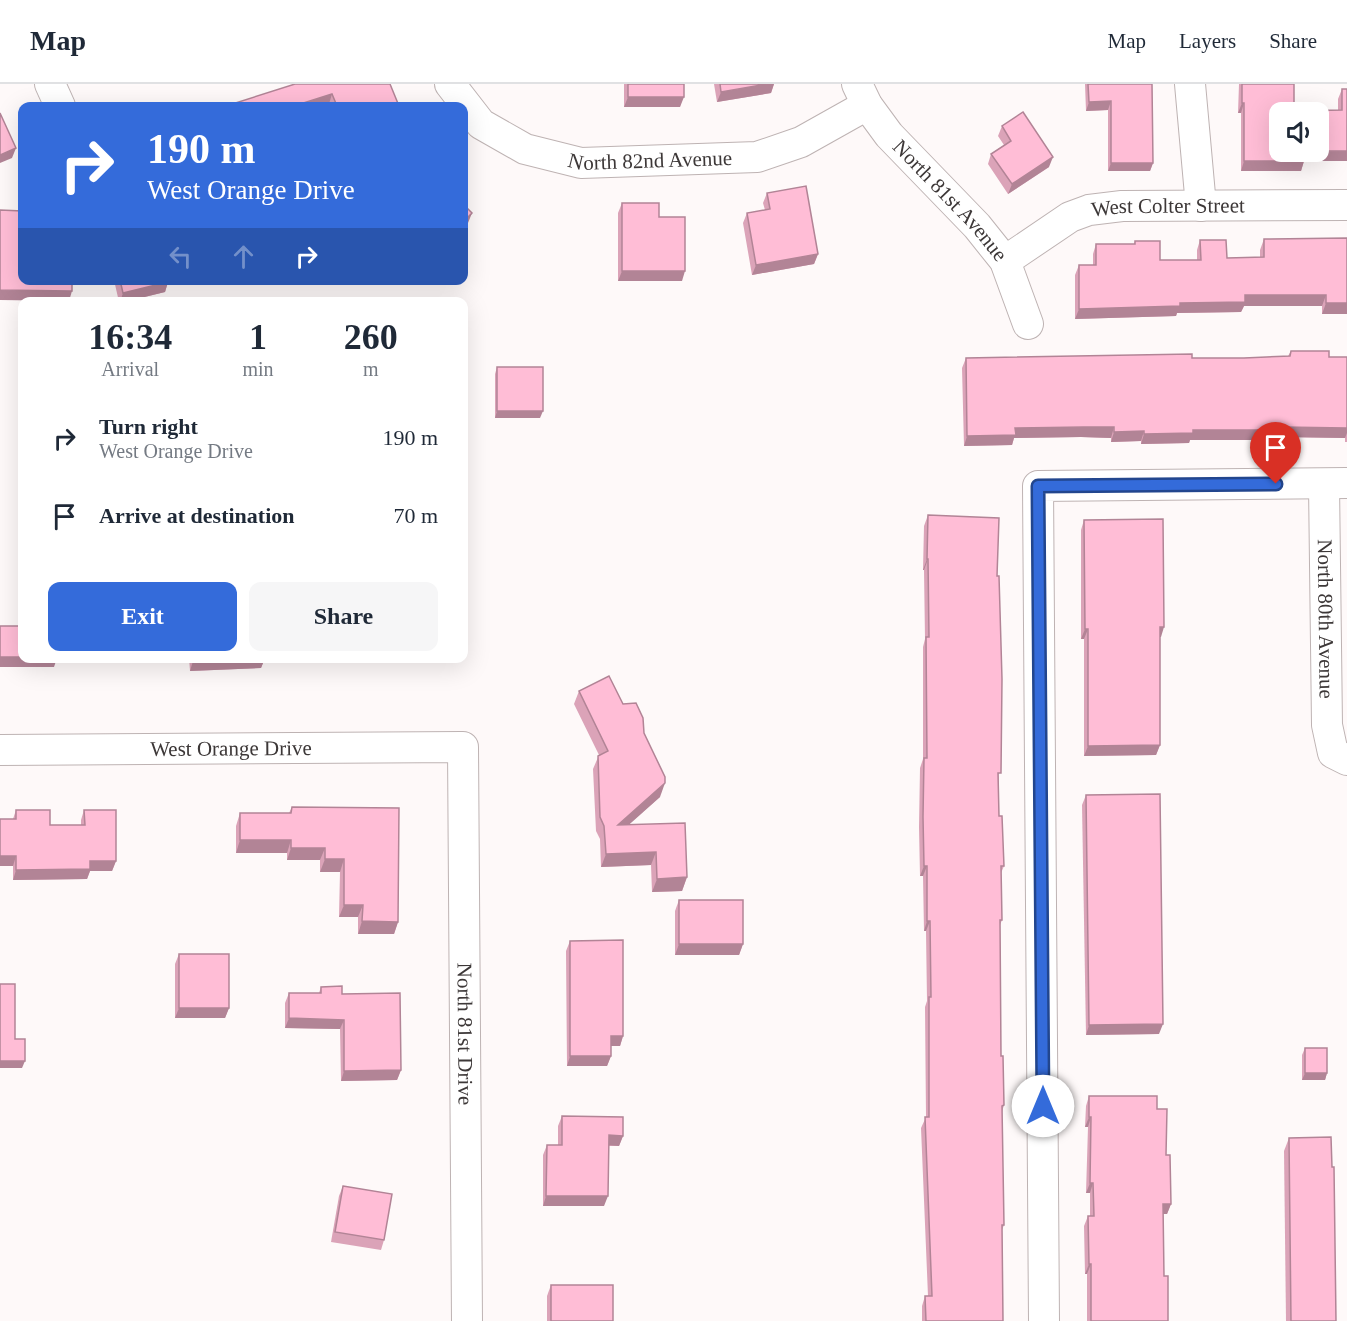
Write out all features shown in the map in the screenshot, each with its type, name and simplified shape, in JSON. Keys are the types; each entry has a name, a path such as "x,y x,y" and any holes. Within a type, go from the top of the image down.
{"street":[{"path":"50,84 58,102"},
{"name":"North 82nd Avenue","path":"450,84 464,102"},
{"path":"1190,84 1201,206"},
{"name":"North 82nd Avenue","path":"468,107 481,124 525,149 582,163 757,157 801,142 862,95"},
{"name":"North 81st Avenue","path":"862,95 889,135 977,226 1005,261 1028,324"},
{"name":"West Colter Street","path":"1005,261 1070,217 1089,210 1122,206 1347,205"},
{"path":"1044,1321 1038,486 1335,484"},
{"name":"North 80th Avenue","path":"1335,484 1327,725 1340,757"},
{"name":"West Orange Drive","path":"0,750 463,747"},
{"name":"North 81st Drive","path":"463,747 467,1321"}],"building":[{"path":"295,84 390,84 397,102 335,102 332,94 307,102 239,102"},
{"path":"628,84 684,84 684,97 628,97"},
{"path":"720,84 767,84 721,92"},
{"path":"1088,84 1152,84 1153,163 1111,163 1111,101 1089,102"},
{"path":"1242,84 1294,84 1294,102 1269,102 1269,161 1244,161 1244,103 1242,103"},
{"path":"1342,89 1347,89 1347,151 1329,151 1329,110 1342,110"},
{"path":"1023,112 1053,157 1012,184 991,154 1011,141 1002,126"},
{"path":"0,113 16,148 0,155"},
{"path":"806,186 818,254 756,265 747,213 770,209 767,193"},
{"path":"622,203 659,203 659,217 685,217 685,271 622,271"},
{"path":"0,210 18,211 18,285 72,285 72,291 0,290"},
{"path":"1347,238 1347,303 1326,303 1326,295 1245,295 1245,302 1079,309 1079,265 1096,265 1096,244 1135,244 1135,241 1160,241 1160,260 1201,260 1200,240 1226,240 1227,258 1264,257 1264,239"},
{"path":"121,285 156,285 123,293"},
{"path":"1291,351 1329,351 1329,357 1347,357 1347,428 1283,427 1283,430 1193,430 1193,433 1144,434 1144,431 1114,432 1114,427 1015,428 1016,435 967,436 966,358 1192,354 1192,358 1244,358 1290,356"},
{"path":"497,367 543,367 543,411 497,411"},
{"path":"928,515 999,518 997,576 999,576 1002,679 1001,773 998,773 1004,866 1001,866 1002,920 1000,920 1001,1056 1003,1056 1004,1105 1002,1106 1003,1321 926,1321 925,1296 932,1296 925,1117 929,1117 930,921 927,921 927,866 924,866 923,817 924,758 927,758"},
{"path":"1163,519 1164,627 1160,627 1160,745 1088,746 1088,629 1085,629 1084,520"},
{"path":"0,626 18,626 18,657 0,657"},
{"path":"609,676 623,704 636,703 643,718 644,733 665,777 665,783 618,825 685,823 687,877 657,879 656,852 606,854 604,826 600,817 598,756 608,751 579,691"},
{"path":"1160,794 1163,1024 1089,1025 1086,795"},
{"path":"292,807 399,808 398,922 362,921 363,905 344,905 344,859 325,859 325,848 291,848 291,840 240,840 240,813 291,813"},
{"path":"16,810 50,810 50,825 85,825 84,810 116,810 116,861 90,861 90,869 16,870 16,856 0,856 0,819 16,819"},
{"path":"679,900 743,900 743,944 679,944"},
{"path":"623,940 623,1036 611,1036 611,1056 570,1056 570,941"},
{"path":"179,954 229,954 229,1008 179,1008"},
{"path":"0,984 15,984 15,1039 25,1039 25,1061 0,1061"},
{"path":"342,986 342,994 400,993 401,1070 344,1071 344,1020 289,1018 289,993 321,993 321,987"},
{"path":"1305,1048 1327,1048 1327,1073 1305,1073"},
{"path":"1089,1096 1157,1096 1157,1109 1167,1109 1166,1155 1170,1155 1171,1204 1163,1204 1164,1276 1168,1276 1168,1321 1091,1321 1088,1216 1094,1216 1093,1183 1090,1183"},
{"path":"562,1116 623,1117 623,1136 609,1135 608,1196 546,1196 547,1145 562,1145"},
{"path":"1331,1137 1332,1167 1334,1167 1336,1321 1291,1321 1289,1138"},
{"path":"343,1186 392,1194 384,1240 335,1232"},
{"path":"551,1285 613,1285 613,1321 551,1321"}],"route":[{"path":"1043,1106 1038,486 1276,484"}]}
